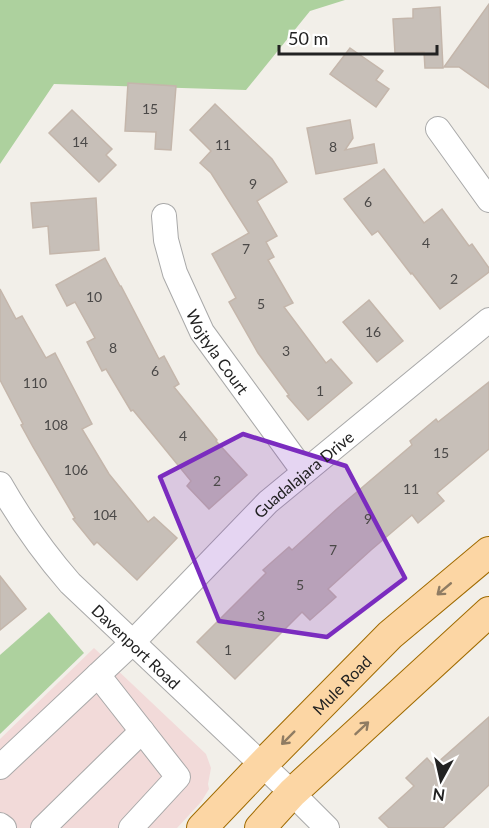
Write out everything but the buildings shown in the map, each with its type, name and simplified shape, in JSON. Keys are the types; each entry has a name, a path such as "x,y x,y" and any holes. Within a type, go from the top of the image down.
{"main road":[{"name":"Mule Road","path":"202,828 390,635 489,552"},
{"path":"260,828 292,793 489,612"}],"street":[{"path":"438,129 489,200"},
{"name":"Wojtyla Court","path":"164,216 166,240 175,273 201,332 304,472"},
{"name":"Guadalajara Drive","path":"0,767 132,643 268,502 489,320"},
{"name":"Davenport Road","path":"3,498 56,566 91,604 327,828"},
{"path":"98,675 178,777 131,828"},
{"path":"43,828 142,731"},
{"path":"0,825 4,828"}],"highlighted area":[{"path":"243,434 346,466 405,578 327,637 219,621 160,477"}],"shaded area":[{"path":"94,648 206,754 211,768 209,789 201,802 177,828 0,828 0,739"}],"green space":[{"path":"0,0 345,0 310,11 246,90 54,84 0,164"},
{"path":"49,612 84,653 0,734 0,655"}]}
